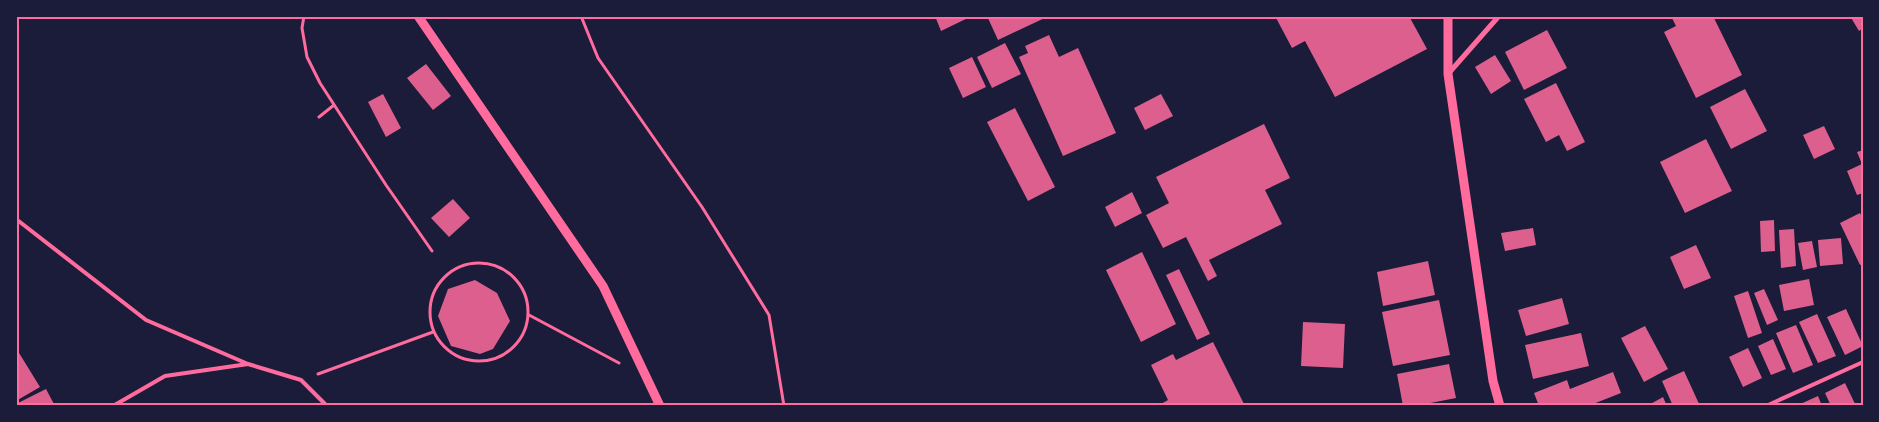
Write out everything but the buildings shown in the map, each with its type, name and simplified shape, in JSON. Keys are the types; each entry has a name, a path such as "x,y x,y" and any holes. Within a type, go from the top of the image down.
{"street":[{"path":"418,16 603,286 660,406"},
{"path":"1448,16 1448,74 1493,381 1500,406"},
{"path":"1448,74 1499,16"}],"lane":[{"path":"16,218 146,320 248,364 301,380 326,406"},
{"path":"1766,406 1863,362"},
{"path":"113,406 165,376 248,364"}],"path":[{"path":"304,16 302,28 308,57 334,105 432,251"},
{"path":"581,16 598,58 702,207 769,315 784,406"},
{"path":"319,117 334,105"},
{"path":"470,263 492,264 512,275 525,293 529,315 522,336 508,352 488,361 465,360 446,350 433,332 429,310 434,289 449,272 470,263"},
{"path":"529,315 646,377"},
{"path":"301,380 433,332"}]}
